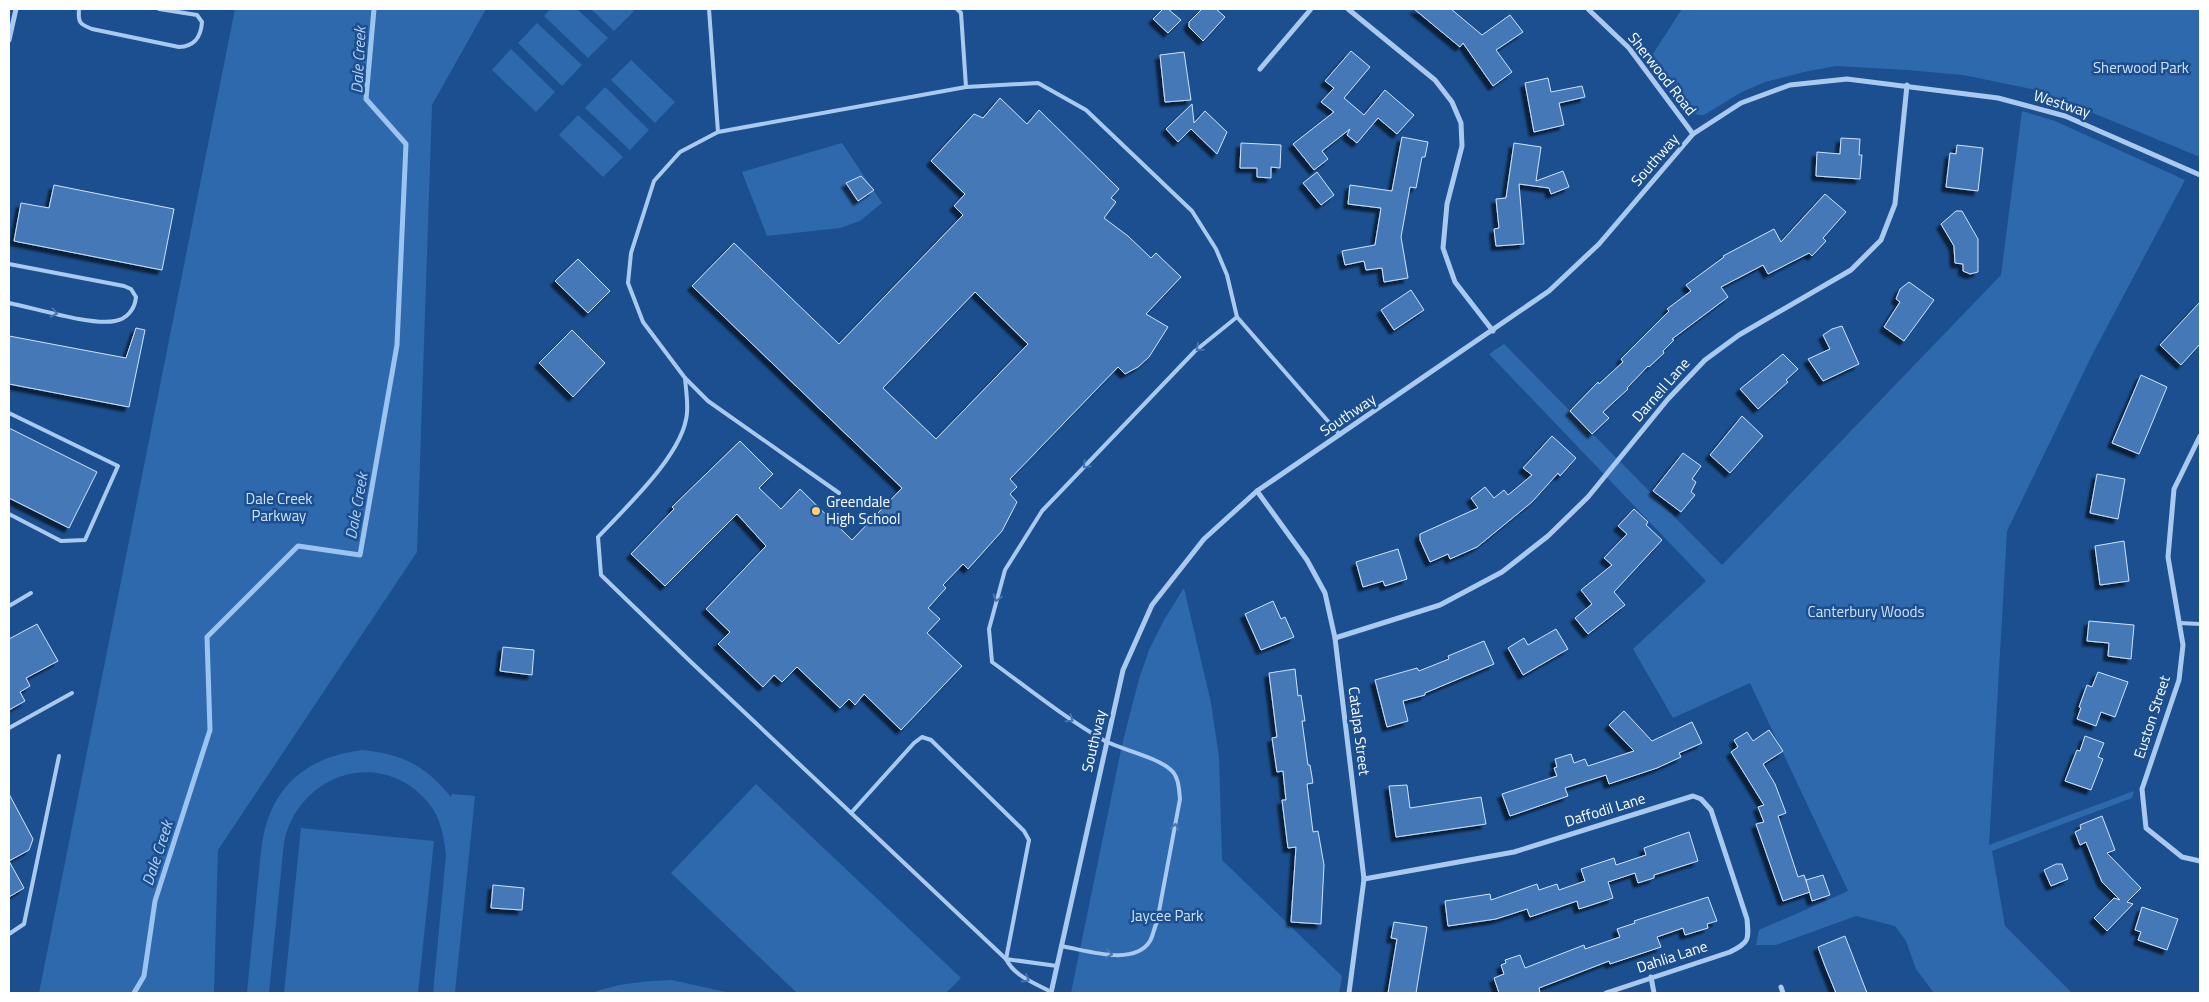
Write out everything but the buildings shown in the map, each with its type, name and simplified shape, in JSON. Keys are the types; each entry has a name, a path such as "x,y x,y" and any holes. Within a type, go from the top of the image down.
{"street":[{"path":"9,40 16,9"},
{"path":"1260,69 1311,9"},
{"path":"1348,9 1434,80 1452,102 1460,123 1462,146 1447,204 1443,248 1455,282 1493,331"},
{"name":"Sherwood Road","path":"1588,9 1629,48 1693,134"},
{"name":"Southway","path":"1051,993 1123,670 1152,605 1204,538 1257,491 1549,291 1599,244 1693,134 1741,103 1790,85 1847,79 1907,85"},
{"name":"Westway","path":"1907,85 1998,98 2065,116 2200,175"},
{"name":"Darnell Lane","path":"1335,638 1440,605 1502,572 1548,536 1588,497 1668,399 1705,360 1739,335 1851,270 1881,240 1895,204 1907,85"},
{"name":"Euston Street","path":"2200,436 2174,489 2168,557 2183,645 2179,680 2142,789 2146,828 2182,857 2200,861"},
{"name":"Catalpa Street","path":"1257,491 1307,560 1325,592 1335,638 1364,880 1349,993"},
{"name":"Daffodil Lane","path":"1364,880 1514,852 1693,796 1701,799 1711,810 1747,919 1749,938 1745,944"},
{"name":"Dahlia Lane","path":"1606,993 1730,952 1745,944"},
{"path":"1651,977 1654,993"},
{"path":"1781,987 1783,993"}],"lane":[{"path":"79,9 78,21 80,25 92,29 179,47 190,46 197,40 202,22 197,15 159,9"},
{"path":"709,9 718,132"},
{"path":"957,9 962,13 966,87"},
{"path":"839,493 708,401 685,378 643,322 628,283 631,253 654,181 680,152 718,132 966,87 1038,83 1086,110 1192,211 1216,249 1227,275 1237,317 1340,435"},
{"path":"9,264 124,286 134,292 135,303 125,318 116,321 99,322 9,303"},
{"path":"1061,946 1124,956 1137,952 1149,942 1156,922 1180,799 1178,781 1172,771 1162,765 1107,742 1071,721 992,662 989,629 1005,570 1042,511 1195,351 1237,317"},
{"path":"685,378 687,414 676,447 641,492 598,537 601,575 1006,959 1009,965 1023,978 1051,993"},
{"path":"9,414 118,466 85,540 62,541 9,514"},
{"path":"9,606 31,593"},
{"path":"2180,622 2200,624"},
{"path":"9,728 72,693"},
{"path":"851,813 914,743 922,737 931,740 1024,831 1029,840 1006,959"},
{"path":"9,934 24,924 59,756"},
{"path":"1006,959 1057,966"}],"green space":[{"name":"Dale Creek Parkway","path":"235,9 486,9 432,105 417,552 218,850 214,993 39,993"},
{"path":"550,9 577,9 608,38 588,58 544,16"},
{"path":"591,9 632,9 634,11 614,31"},
{"name":"Sherwood Park","path":"1682,9 2200,9 2200,157 2037,90 1963,75 1907,70 1836,66 1804,72 1765,82 1740,93 1704,115 1696,114 1680,103 1649,60"},
{"path":"537,23 582,65 562,86 518,43"},
{"path":"511,49 555,92 536,112 492,70"},
{"path":"631,60 675,102 655,123 611,80"},
{"path":"605,87 649,130 630,150 585,108"},
{"name":"Canterbury Woods","path":"2022,111 2055,121 2185,180 2092,355 2007,531 1989,845 2134,791 2132,798 1992,851 2005,926 2072,993 1934,993 1916,969 1906,941 1895,926 1856,916 1776,945 1756,945 1759,930 1848,891 1750,683 1673,718 1633,649 1706,581 1489,354 1504,344 1722,565 2001,275"},
{"path":"578,115 623,157 603,177 559,135"},
{"path":"842,143 882,203 860,221 840,228 767,236 742,172"},
{"name":"Jaycee Park","path":"1184,588 1211,703 1219,757 1222,860 1342,976 1339,993 1071,993 1122,745 1139,679 1149,650 1164,620"},
{"path":"362,750 401,758 412,763 432,777 451,797 452,794 475,796 455,993 433,993 446,855 439,822 430,805 411,787 390,776 368,772 345,775 325,784 307,798 293,818 284,842 269,993 247,993 262,847 267,822 274,806 282,792 303,771 330,757"},
{"path":"756,784 961,978 946,993 797,993 671,873"},
{"path":"301,828 434,841 418,993 284,993"},
{"path":"672,980 730,993 592,993 631,983"}],"waterway":[{"name":"Dale Creek","path":"134,993 144,976 155,901 210,730 207,637 298,546 360,555 397,345 406,144 366,99 374,9"}],"place":[{"name":"Greendale High School","path":"816,511"}]}
